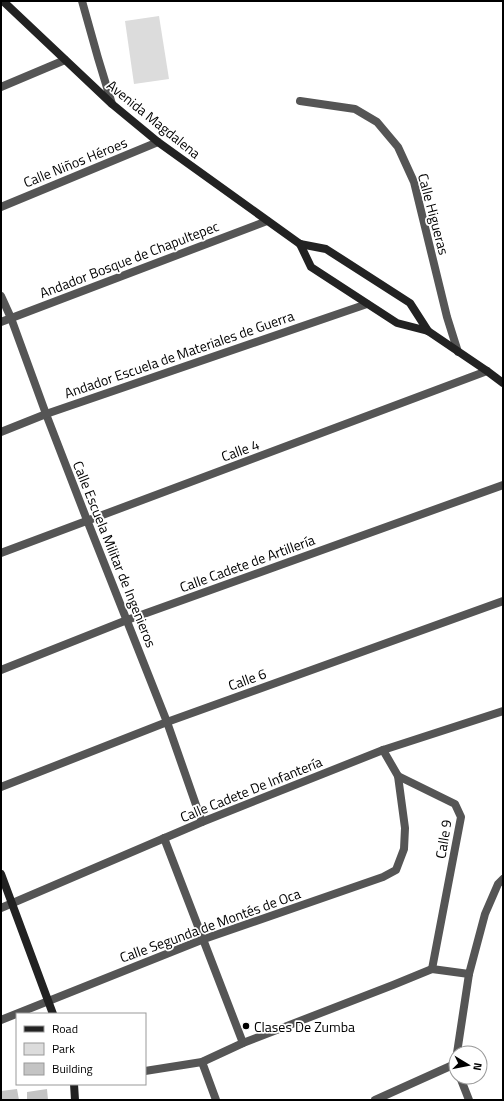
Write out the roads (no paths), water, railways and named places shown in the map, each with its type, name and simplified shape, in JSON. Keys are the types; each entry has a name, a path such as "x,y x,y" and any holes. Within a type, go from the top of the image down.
{"main road":[{"name":"Avenida Magdalena","path":"3,1 112,104 158,142 300,244 326,248 410,303 428,331"},
{"name":"Avenida Magdalena","path":"300,244 311,267 397,323 428,331 488,371 503,383"},
{"path":"1,874 53,1013"},
{"path":"74,1085 75,1100"}],"street":[{"path":"82,1 112,104"},
{"path":"1,87 65,60"},
{"name":"Calle Higueras","path":"300,101 355,109 377,122 398,148 414,182 447,317 458,352"},
{"name":"Calle Niños Héroes","path":"1,207 158,142"},
{"name":"Andador Bosque de Chapultepec","path":"1,322 267,221"},
{"name":"Calle Escuela Militar de Ingenieros","path":"1,296 11,318 46,414 167,722 202,822"},
{"name":"Andador Escuela de Materiales de Guerra","path":"1,432 46,414 367,304"},
{"name":"Calle 4","path":"1,553 488,371"},
{"name":"Calle Cadete de Artillería","path":"1,670 127,620 503,485"},
{"name":"Calle 6","path":"1,787 167,722 503,601"},
{"name":"Calle Cadete De Infantería","path":"1,908 202,822 383,750 503,711"},
{"path":"383,750 398,776"},
{"name":"Calle Segunda de Montés de Oca","path":"17,1013 204,939 383,877 396,870 404,849 405,828 398,776"},
{"name":"Calle 9","path":"398,776 455,804 461,817 432,969"},
{"path":"164,838 244,1043"},
{"path":"458,1045 470,974 485,914 498,884 503,879"},
{"path":"146,1071 202,1062 244,1043 432,969 470,974"},
{"name":"Calle Segunda de Montés de Oca","path":"1,1020 16,1014"},
{"path":"202,1062 216,1100"},
{"path":"375,1100 448,1067"},
{"path":"463,1085 469,1100"}],"place":[{"name":"Clases De Zumba","path":"246,1026"}]}
